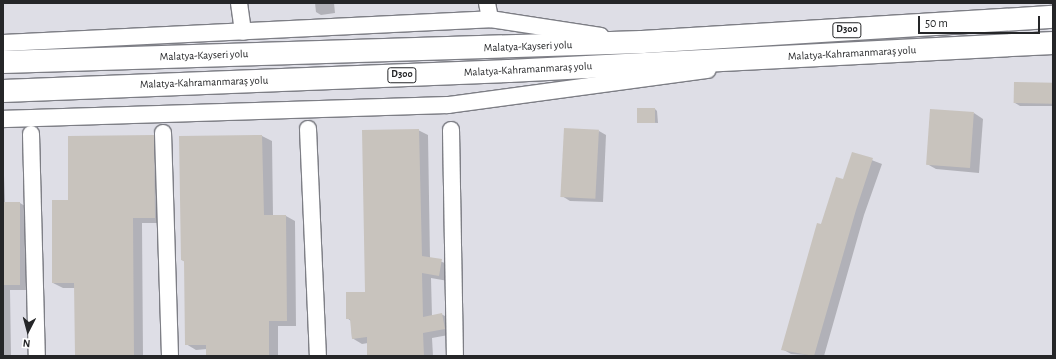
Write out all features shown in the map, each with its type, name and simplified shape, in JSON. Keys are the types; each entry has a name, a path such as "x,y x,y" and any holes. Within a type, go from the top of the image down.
{"highway":[{"name":"Malatya-Kayseri yolu","path":"3,62 642,42 1053,17"},
{"name":"Malatya-Kahramanmaraş yolu","path":"3,91 800,57 1053,43"}],"street":[{"path":"239,3 243,32"},
{"path":"487,3 490,19"},
{"path":"3,43 490,19 642,42"},
{"path":"3,119 448,105 800,57"},
{"path":"308,129 318,356"},
{"path":"451,130 455,356"},
{"path":"163,133 170,356"},
{"path":"32,134 37,356"}],"building":[{"path":"1014,82 1053,83 1053,104 1014,103"},
{"path":"637,108 655,108 655,123 637,123"},
{"path":"930,109 974,112 970,168 926,165"},
{"path":"564,128 599,130 595,199 560,197"},
{"path":"419,129 422,256 442,259 439,276 422,273 423,317 442,313 445,329 423,333 424,356 367,356 367,337 352,339 350,319 346,319 346,292 365,292 362,130"},
{"path":"154,135 155,218 133,218 134,356 75,356 74,283 52,283 52,200 68,200 68,136"},
{"path":"262,135 264,215 286,215 287,321 269,321 269,356 206,356 206,345 185,345 184,261 181,260 179,136"},
{"path":"852,152 873,158 856,210 814,356 781,350 817,223 821,224 836,177 843,179"},
{"path":"3,202 20,202 20,285 3,285"}]}
